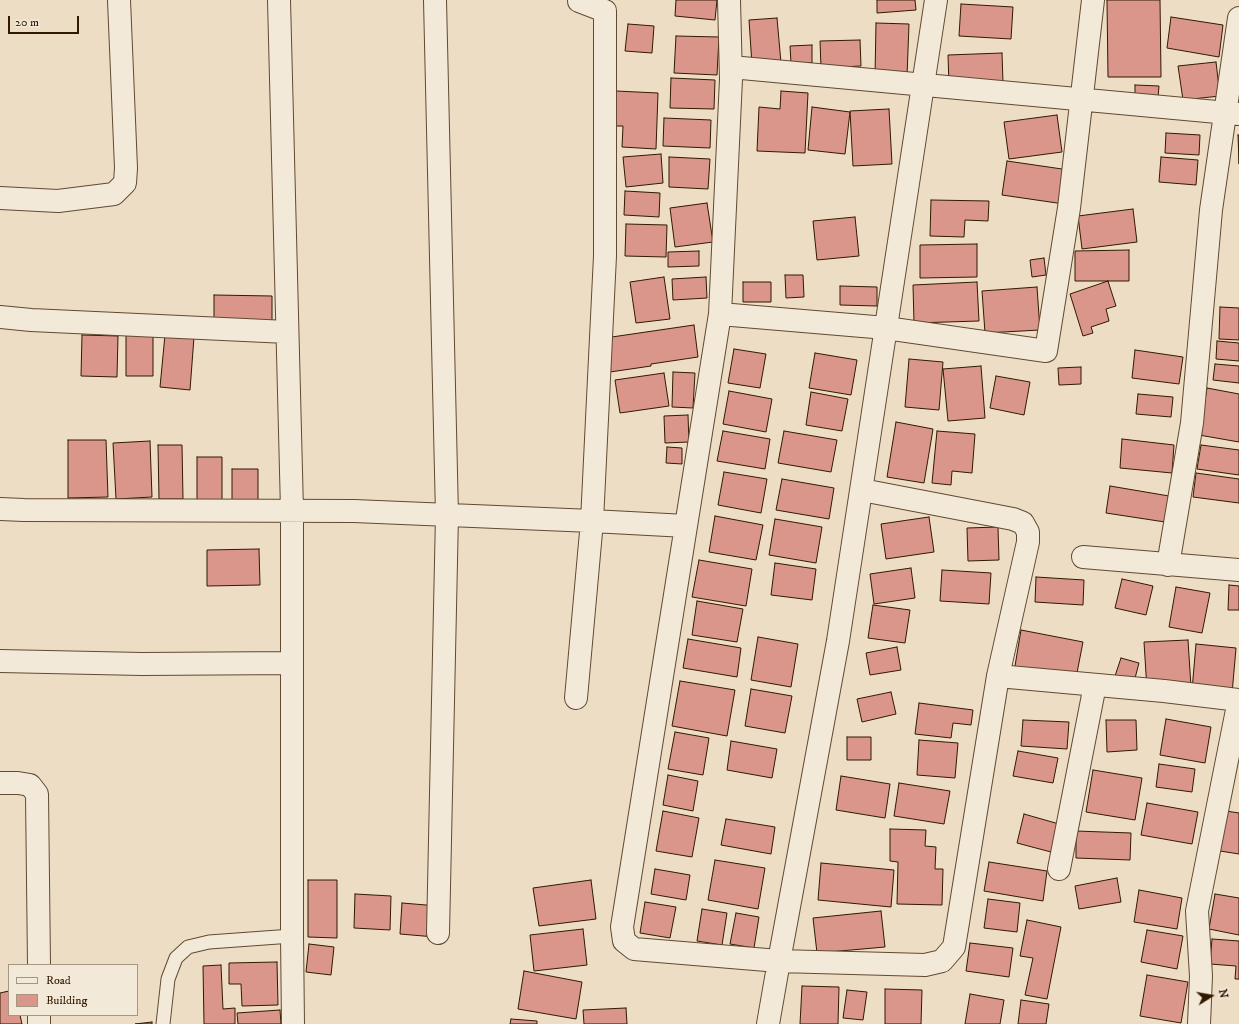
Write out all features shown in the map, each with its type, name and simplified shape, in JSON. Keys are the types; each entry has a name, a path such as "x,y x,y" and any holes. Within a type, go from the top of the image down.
{"street":[{"path":"0,198 58,201 114,194 125,183 126,168 119,0"},
{"path":"279,0 292,510 293,1024"},
{"path":"435,0 447,515 438,933"},
{"path":"576,698 592,520 605,256 605,11 579,0"},
{"path":"729,0 731,67 720,314 622,927 624,941 634,949 779,961 925,965 942,961 954,947 998,676 1028,542 1028,532 1023,523 1013,519 862,490"},
{"path":"768,1024 838,641 936,0"},
{"path":"720,314 886,328 1046,351 1069,208 1093,0"},
{"path":"1168,565 1192,422 1211,210 1232,113 1239,18"},
{"path":"731,67 1232,113"},
{"path":"0,317 31,320 287,332"},
{"path":"0,509 354,511 592,520 686,526"},
{"path":"1083,558 1239,570"},
{"path":"0,661 142,664 292,663"},
{"path":"998,676 1239,700 1197,911 1201,976 1199,1024"},
{"path":"1059,869 1095,685"},
{"path":"0,783 18,783 30,786 37,794 39,964"}],"lane":[{"path":"163,1024 168,978 176,958 188,947 209,942 292,936"}],"building":[{"path":"676,0 717,0 715,20 675,16"},
{"path":"877,0 915,0 916,10 877,13"},
{"path":"1107,0 1160,0 1161,77 1108,77"},
{"path":"961,4 1013,7 1011,39 959,36"},
{"path":"1171,17 1223,25 1219,57 1167,48"},
{"path":"777,18 781,63 752,65 749,20"},
{"path":"876,23 909,24 907,77 875,76"},
{"path":"628,24 654,26 652,53 625,51"},
{"path":"676,36 719,37 717,75 674,73"},
{"path":"860,40 861,66 821,68 820,41"},
{"path":"812,45 812,63 791,63 790,46"},
{"path":"1002,53 1003,83 949,85 948,55"},
{"path":"1216,62 1220,96 1183,100 1178,66"},
{"path":"671,78 715,80 714,109 670,108"},
{"path":"1135,85 1159,86 1158,98 1135,98"},
{"path":"616,91 658,93 656,149 622,147 623,126 615,126"},
{"path":"781,91 808,93 805,153 757,151 759,107 780,109"},
{"path":"812,107 850,112 845,154 808,150"},
{"path":"889,109 892,164 853,166 850,111"},
{"path":"1057,115 1062,152 1009,159 1004,122"},
{"path":"664,118 711,120 710,148 663,146"},
{"path":"1166,133 1200,135 1199,155 1165,153"},
{"path":"1238,135 1239,135 1239,164"},
{"path":"661,154 663,183 626,187 623,157"},
{"path":"669,157 710,159 708,189 669,187"},
{"path":"1161,157 1198,160 1196,185 1159,182"},
{"path":"1007,161 1069,170 1064,204 1002,195"},
{"path":"625,191 660,193 659,217 624,215"},
{"path":"931,200 989,201 988,221 965,220 964,237 930,236"},
{"path":"707,203 713,242 675,247 670,208"},
{"path":"1133,209 1137,242 1082,249 1078,216"},
{"path":"855,217 859,256 817,260 813,221"},
{"path":"626,224 667,225 666,257 625,256"},
{"path":"977,244 977,277 920,278 920,245"},
{"path":"1129,250 1129,281 1075,281 1075,251"},
{"path":"699,251 699,266 668,267 668,252"},
{"path":"1044,258 1046,275 1032,277 1030,260"},
{"path":"785,275 803,275 804,297 786,298"},
{"path":"664,277 670,319 636,323 630,282"},
{"path":"706,277 707,298 673,300 672,279"},
{"path":"1108,281 1116,306 1106,309 1109,321 1091,327 1093,333 1083,336 1070,294"},
{"path":"743,282 771,282 771,302 743,302"},
{"path":"977,282 979,321 914,323 913,285"},
{"path":"840,286 877,287 877,306 840,305"},
{"path":"1037,287 1040,330 985,333 982,291"},
{"path":"214,295 272,296 272,326 214,326"},
{"path":"1220,307 1239,308 1239,340 1219,339"},
{"path":"694,325 698,357 610,372 605,338"},
{"path":"126,334 153,335 153,376 126,376"},
{"path":"82,335 118,336 117,377 81,376"},
{"path":"165,335 194,337 190,390 160,387"},
{"path":"1217,341 1239,343 1239,361 1216,359"},
{"path":"734,349 766,354 760,388 728,383"},
{"path":"1135,350 1183,357 1179,384 1132,378"},
{"path":"815,353 857,360 851,395 809,388"},
{"path":"909,359 943,362 939,410 905,407"},
{"path":"1215,364 1239,366 1239,383 1213,380"},
{"path":"981,366 985,418 948,421 943,369"},
{"path":"1081,367 1081,384 1059,385 1058,368"},
{"path":"673,372 695,373 693,408 672,407"},
{"path":"664,373 669,406 620,413 615,380"},
{"path":"996,376 1030,382 1024,415 990,408"},
{"path":"1207,388 1239,394 1239,442 1199,435"},
{"path":"729,391 772,399 766,432 723,424"},
{"path":"811,392 848,399 842,431 806,425"},
{"path":"1138,394 1173,397 1171,417 1136,414"},
{"path":"688,415 689,442 665,443 664,416"},
{"path":"896,422 933,429 924,483 887,477"},
{"path":"723,431 770,439 765,469 717,461"},
{"path":"784,431 837,440 831,472 778,463"},
{"path":"937,431 975,434 972,473 952,471 951,485 932,483"},
{"path":"1122,439 1174,445 1172,473 1120,468"},
{"path":"68,440 106,440 108,497 68,498"},
{"path":"150,441 152,497 116,499 113,443"},
{"path":"158,445 182,445 183,499 159,499"},
{"path":"1201,445 1239,450 1239,475 1197,469"},
{"path":"667,447 682,448 682,464 666,463"},
{"path":"197,457 222,457 222,501 197,501"},
{"path":"232,469 258,469 258,502 232,502"},
{"path":"724,472 767,479 761,513 718,505"},
{"path":"1196,473 1239,479 1239,503 1193,497"},
{"path":"782,479 834,488 829,519 776,510"},
{"path":"1110,486 1169,496 1165,522 1106,513"},
{"path":"715,516 763,525 756,560 709,552"},
{"path":"929,517 934,552 886,559 881,524"},
{"path":"775,519 822,527 816,563 769,555"},
{"path":"998,527 999,560 968,561 967,528"},
{"path":"259,549 260,585 207,586 207,550"},
{"path":"699,560 752,569 746,606 692,597"},
{"path":"775,563 816,569 812,600 771,595"},
{"path":"911,568 915,598 874,604 870,574"},
{"path":"942,570 991,573 989,604 940,601"},
{"path":"1036,577 1084,580 1083,605 1035,602"},
{"path":"1122,579 1153,586 1146,615 1115,608"},
{"path":"1229,585 1239,586 1239,610 1228,610"},
{"path":"1176,587 1210,593 1202,633 1169,627"},
{"path":"697,601 743,609 737,642 692,635"},
{"path":"873,605 910,610 905,643 868,638"},
{"path":"1021,630 1083,642 1075,683 1014,672"},
{"path":"758,637 798,644 791,687 751,680"},
{"path":"688,639 741,648 737,677 683,668"},
{"path":"1188,640 1191,687 1147,690 1144,642"},
{"path":"1196,644 1236,648 1232,694 1192,690"},
{"path":"897,647 901,670 870,675 866,653"},
{"path":"1121,658 1139,663 1134,682 1115,676"},
{"path":"680,681 735,690 727,736 672,726"},
{"path":"751,689 792,696 785,733 745,726"},
{"path":"891,692 896,714 862,722 857,699"},
{"path":"919,703 973,710 971,725 953,723 951,738 915,734"},
{"path":"1166,719 1211,727 1205,763 1160,755"},
{"path":"1023,720 1069,722 1067,749 1021,746"},
{"path":"1106,720 1136,720 1137,750 1107,752"},
{"path":"675,732 709,738 703,775 668,769"},
{"path":"847,737 871,737 871,760 847,760"},
{"path":"919,740 958,743 955,778 917,775"},
{"path":"731,741 777,749 772,778 727,770"},
{"path":"1018,751 1058,758 1053,783 1013,776"},
{"path":"1159,764 1195,769 1192,792 1156,787"},
{"path":"1093,770 1142,778 1135,820 1086,812"},
{"path":"668,775 698,781 693,811 663,805"},
{"path":"841,776 890,784 885,818 836,810"},
{"path":"899,783 950,791 944,824 894,816"},
{"path":"1147,803 1198,812 1192,844 1141,835"},
{"path":"663,811 699,818 692,857 656,851"},
{"path":"1226,811 1239,813 1239,854 1220,851"},
{"path":"1024,814 1059,824 1051,852 1017,843"},
{"path":"726,819 775,827 771,854 721,845"},
{"path":"890,829 926,830 925,846 936,847 935,869 943,869 942,905 897,904 898,862 890,861"},
{"path":"1076,831 1131,833 1130,860 1076,858"},
{"path":"715,860 765,868 758,909 708,900"},
{"path":"989,862 1047,871 1043,901 984,891"},
{"path":"821,863 894,870 891,907 818,900"},
{"path":"655,869 690,875 686,900 651,894"},
{"path":"1117,878 1121,902 1079,909 1075,886"},
{"path":"308,880 337,880 337,938 308,937"},
{"path":"591,880 596,919 539,926 533,888"},
{"path":"1139,890 1182,898 1177,929 1134,922"},
{"path":"355,894 391,896 390,930 354,928"},
{"path":"1215,894 1239,898 1239,935 1209,929"},
{"path":"988,899 1020,903 1017,932 984,928"},
{"path":"645,902 676,907 670,938 640,933"},
{"path":"402,903 438,906 435,937 400,934"},
{"path":"702,909 727,913 722,945 697,941"},
{"path":"881,911 885,947 817,953 813,918"},
{"path":"736,913 759,917 754,948 730,944"},
{"path":"1027,920 1061,927 1047,999 1025,995 1033,958 1020,956"},
{"path":"583,929 587,965 534,971 530,935"},
{"path":"1147,930 1183,936 1177,969 1141,962"},
{"path":"1212,939 1239,941 1239,979 1235,979 1236,966 1210,964"},
{"path":"970,943 1013,948 1009,977 966,971"},
{"path":"309,944 334,947 331,975 306,972"},
{"path":"277,962 278,1005 242,1006 241,984 229,984 229,963"},
{"path":"221,965 223,1009 235,1008 235,1024 204,1024 203,966"},
{"path":"524,971 582,982 576,1019 518,1009"},
{"path":"1147,975 1188,982 1181,1023 1140,1016"},
{"path":"802,986 839,987 838,1024 800,1024"},
{"path":"885,989 922,990 921,1024 885,1024"},
{"path":"847,990 867,992 863,1020 843,1018"},
{"path":"8,991 8,1016 20,1016 22,1024 0,1024 0,993"},
{"path":"970,994 1004,1000 1000,1024 965,1024"},
{"path":"1021,1000 1049,1004 1046,1024 1018,1024"},
{"path":"626,1008 627,1024 584,1024 583,1010"},
{"path":"280,1010 281,1024 238,1024 237,1013"},
{"path":"511,1019 537,1021 537,1024 510,1024"},
{"path":"152,1022 152,1024 135,1024"}]}
